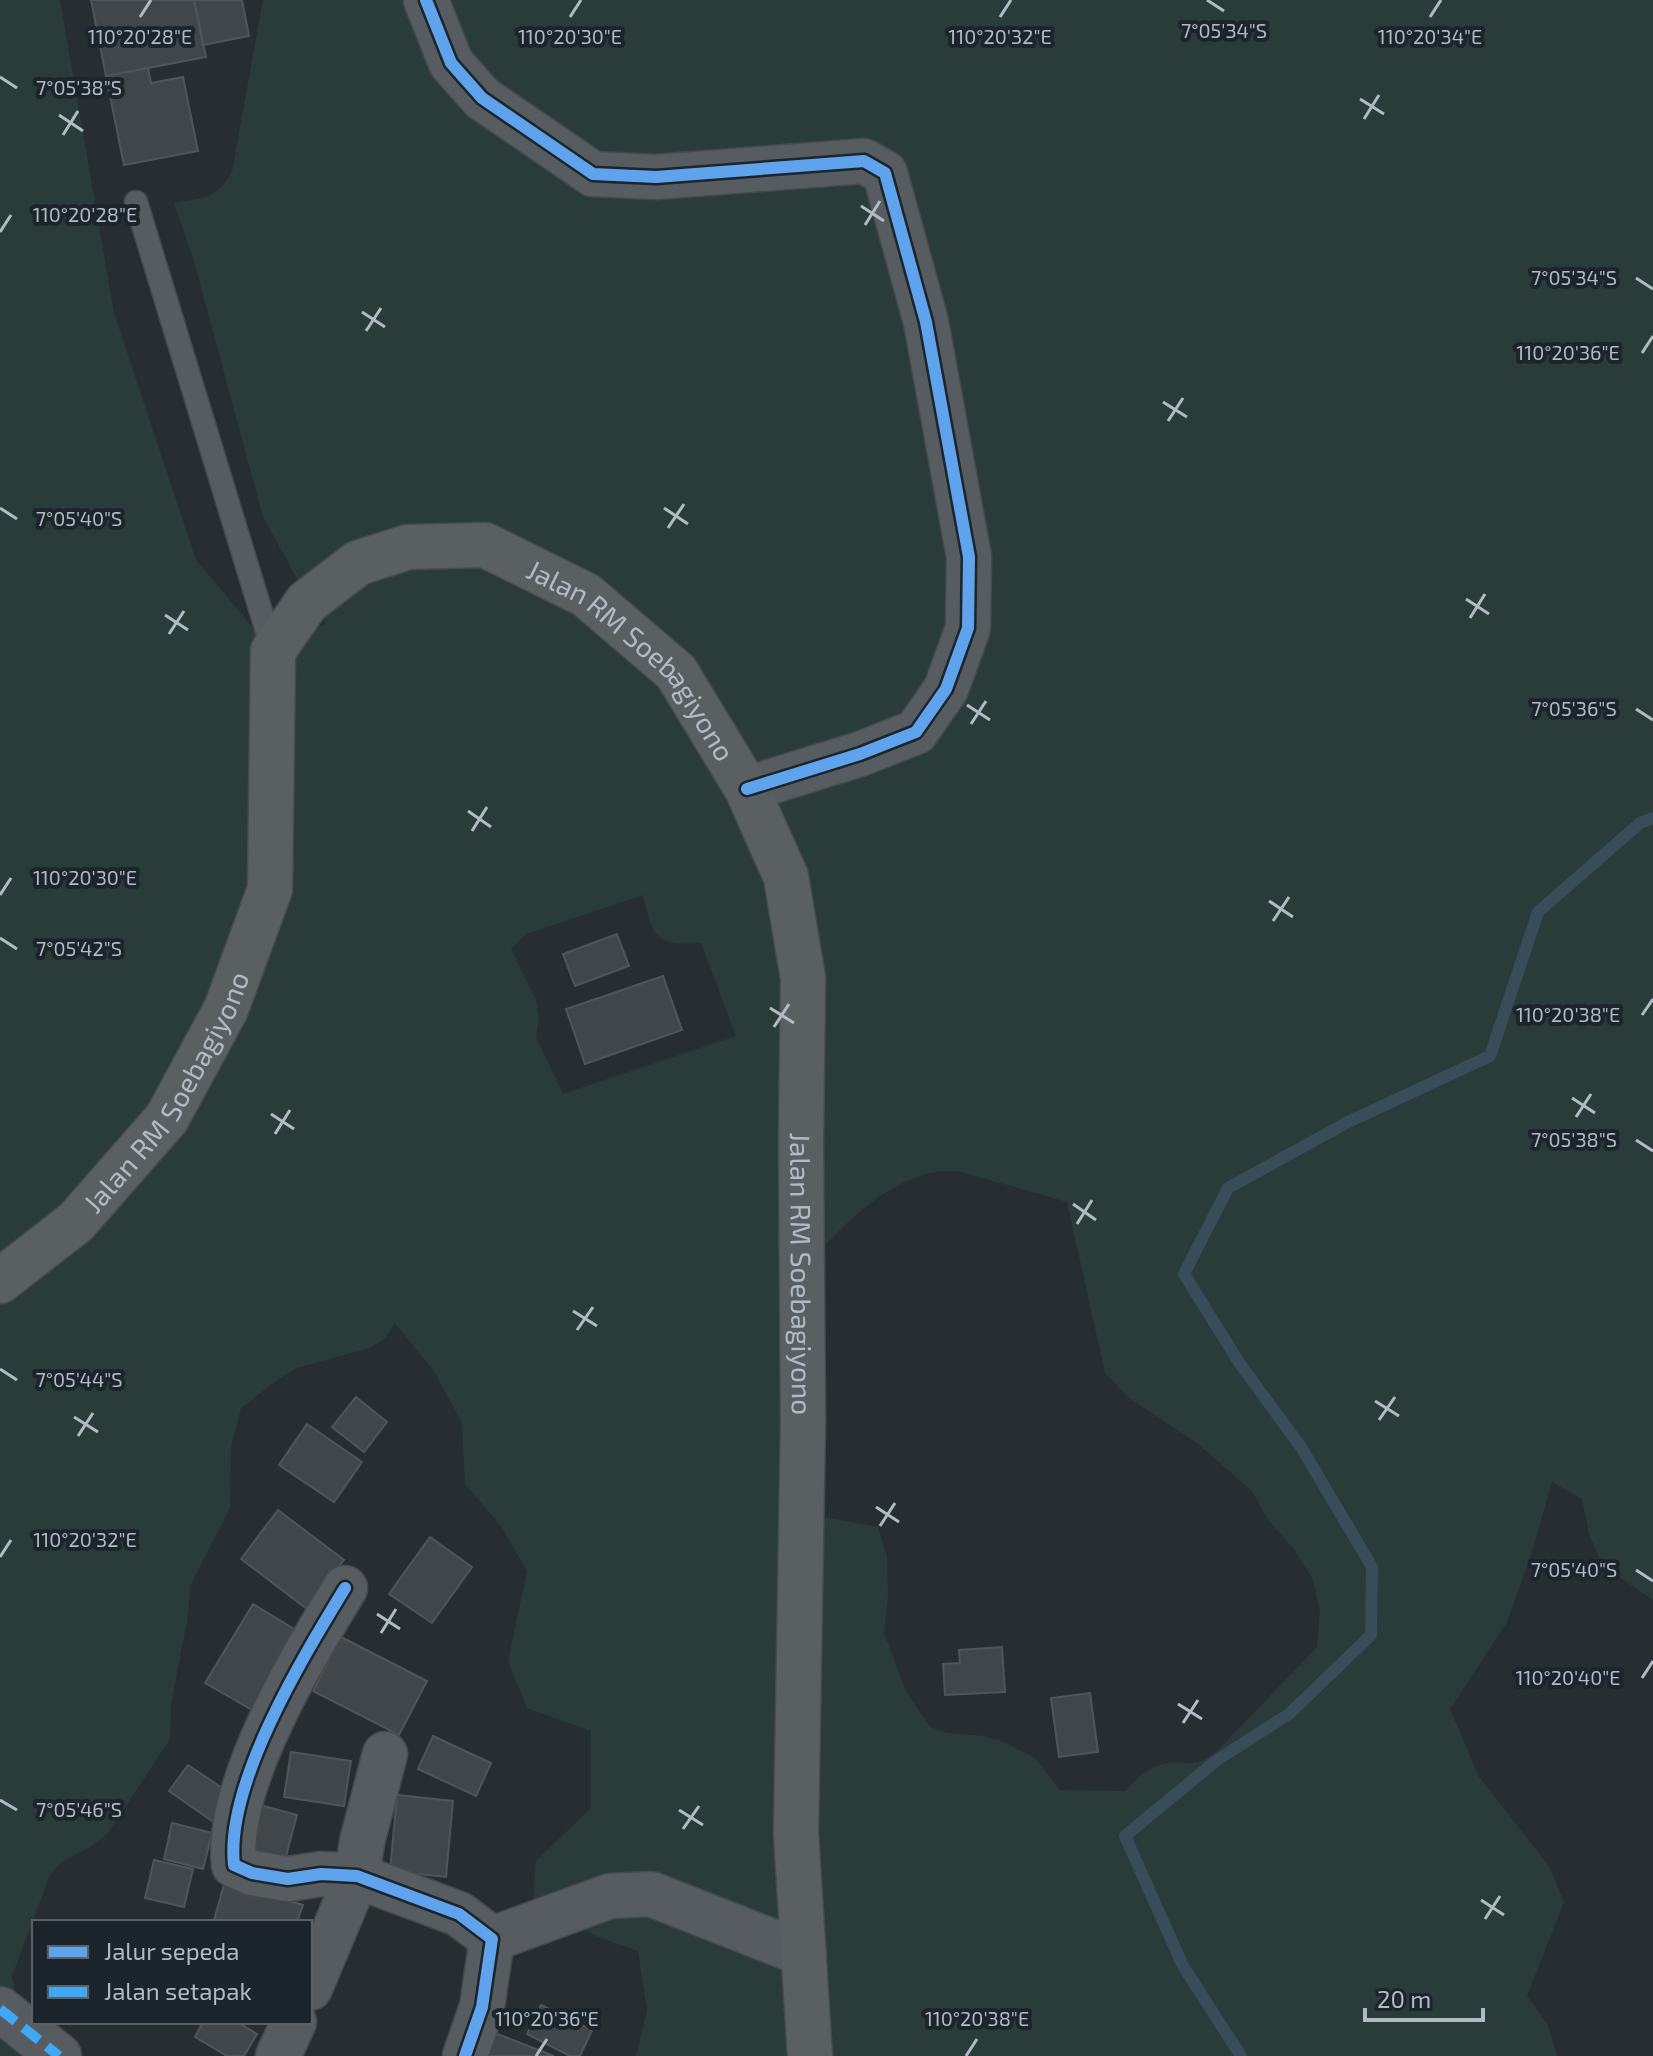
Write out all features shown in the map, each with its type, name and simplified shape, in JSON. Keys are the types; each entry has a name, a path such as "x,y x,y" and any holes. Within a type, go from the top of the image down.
{"main road":[{"name":"Jalan RM Soebagiyono","path":"0,1281 76,1222 167,1118 226,1009 270,889 273,651 307,602 358,563 408,547 485,545 586,595 676,672 747,789 786,877 803,978 803,1422 796,1834 810,2056"}],"street":[{"path":"426,0 451,63 482,98 593,174 656,177 864,161 885,173 926,322 969,557 968,628 946,689 916,732 860,754 747,789"},
{"path":"345,1588 268,1725 245,1788 232,1846 234,1865 252,1873 288,1879 321,1874 357,1876 459,1914 492,1939"},
{"path":"312,1983 357,1876 362,1842 385,1754"},
{"path":"492,1939 610,1896 651,1894 804,1954"},
{"path":"465,2056 482,2007 492,1939"},
{"path":"0,2009 59,2056"},
{"path":"278,2056 293,2024"}],"lane":[{"path":"136,202 273,651"}],"green space":[{"path":"0,0 60,0 114,313 196,560 260,636 326,624 263,517 194,261 174,203 214,193 232,172 263,0 1653,0 1653,1600 1603,1566 1589,1534 1582,1499 1552,1482 1507,1622 1450,1709 1479,1777 1549,1866 1564,1902 1527,1996 1548,2025 1557,2056 636,2056 647,2011 638,1951 593,1935 533,1903 536,1861 591,1808 591,1731 527,1708 508,1661 527,1571 501,1526 465,1484 462,1423 434,1371 395,1323 385,1338 370,1348 297,1368 241,1408 231,1447 230,1508 191,1584 171,1704 170,1739 108,1833 60,1863 49,1877 12,1976 30,2056 0,2056","holes":["643,895 649,920 658,936 665,940 701,943 736,1036 563,1094 536,1037 539,1018 536,1000 511,949 526,934","940,1171 958,1171 1067,1202 1105,1373 1129,1398 1197,1443 1252,1491 1269,1521 1293,1548 1313,1579 1320,1612 1317,1647 1210,1756 1196,1762 1155,1767 1139,1777 1126,1791 1060,1790 1035,1758 1001,1741 984,1736 948,1733 930,1727 907,1693 884,1633 888,1596 887,1556 878,1527 779,1509 785,1289 835,1235 873,1201 916,1177"]}],"building":[{"path":"91,0 194,0 206,57 106,76"},
{"path":"194,0 242,0 249,36 203,45"},
{"path":"148,68 151,83 183,77 198,151 124,165 106,76"},
{"path":"617,934 629,966 575,986 563,954"},
{"path":"663,976 682,1030 585,1064 566,1009"},
{"path":"356,1397 387,1422 364,1452 332,1427"},
{"path":"307,1424 362,1462 334,1502 279,1465"},
{"path":"278,1510 344,1560 307,1609 241,1559"},
{"path":"430,1537 472,1567 432,1623 389,1594"},
{"path":"253,1604 299,1632 252,1710 205,1683"},
{"path":"341,1637 427,1681 399,1735 313,1691"},
{"path":"1002,1647 1005,1692 945,1695 943,1664 960,1663 959,1650"},
{"path":"1090,1693 1098,1752 1059,1757 1051,1698"},
{"path":"433,1736 491,1763 476,1796 418,1769"},
{"path":"291,1752 351,1761 344,1806 284,1797"},
{"path":"188,1765 237,1798 218,1825 169,1791"},
{"path":"397,1795 453,1801 446,1877 390,1871"},
{"path":"256,1804 297,1815 285,1860 244,1849"},
{"path":"172,1823 212,1833 203,1869 164,1859"},
{"path":"154,1860 193,1869 184,1907 145,1898"},
{"path":"225,1881 303,1905 298,1920 214,1920"},
{"path":"541,2005 592,2030 580,2056 570,2056 527,2034"},
{"path":"202,2024 240,2024 257,2034 244,2056 227,2056 195,2037"},
{"path":"487,2030 554,2056 477,2056"}],"waterway":[{"path":"1241,2056 1183,1966 1125,1836 1217,1760 1289,1714 1371,1635 1372,1567 1301,1447 1240,1364 1184,1274 1228,1188 1348,1122 1490,1056 1538,912 1640,823 1653,818"}],"marked path":[{"path":"0,2009 59,2056"}],"cycle path":[{"path":"426,0 451,63 482,98 593,174 656,177 864,161 885,173 926,322 969,557 968,628 946,689 916,732 860,754 747,789"},
{"path":"345,1588 289,1685 254,1760 234,1833 234,1865 252,1873 288,1879 321,1874 357,1876 459,1914 492,1939 482,2007 465,2056"}]}
